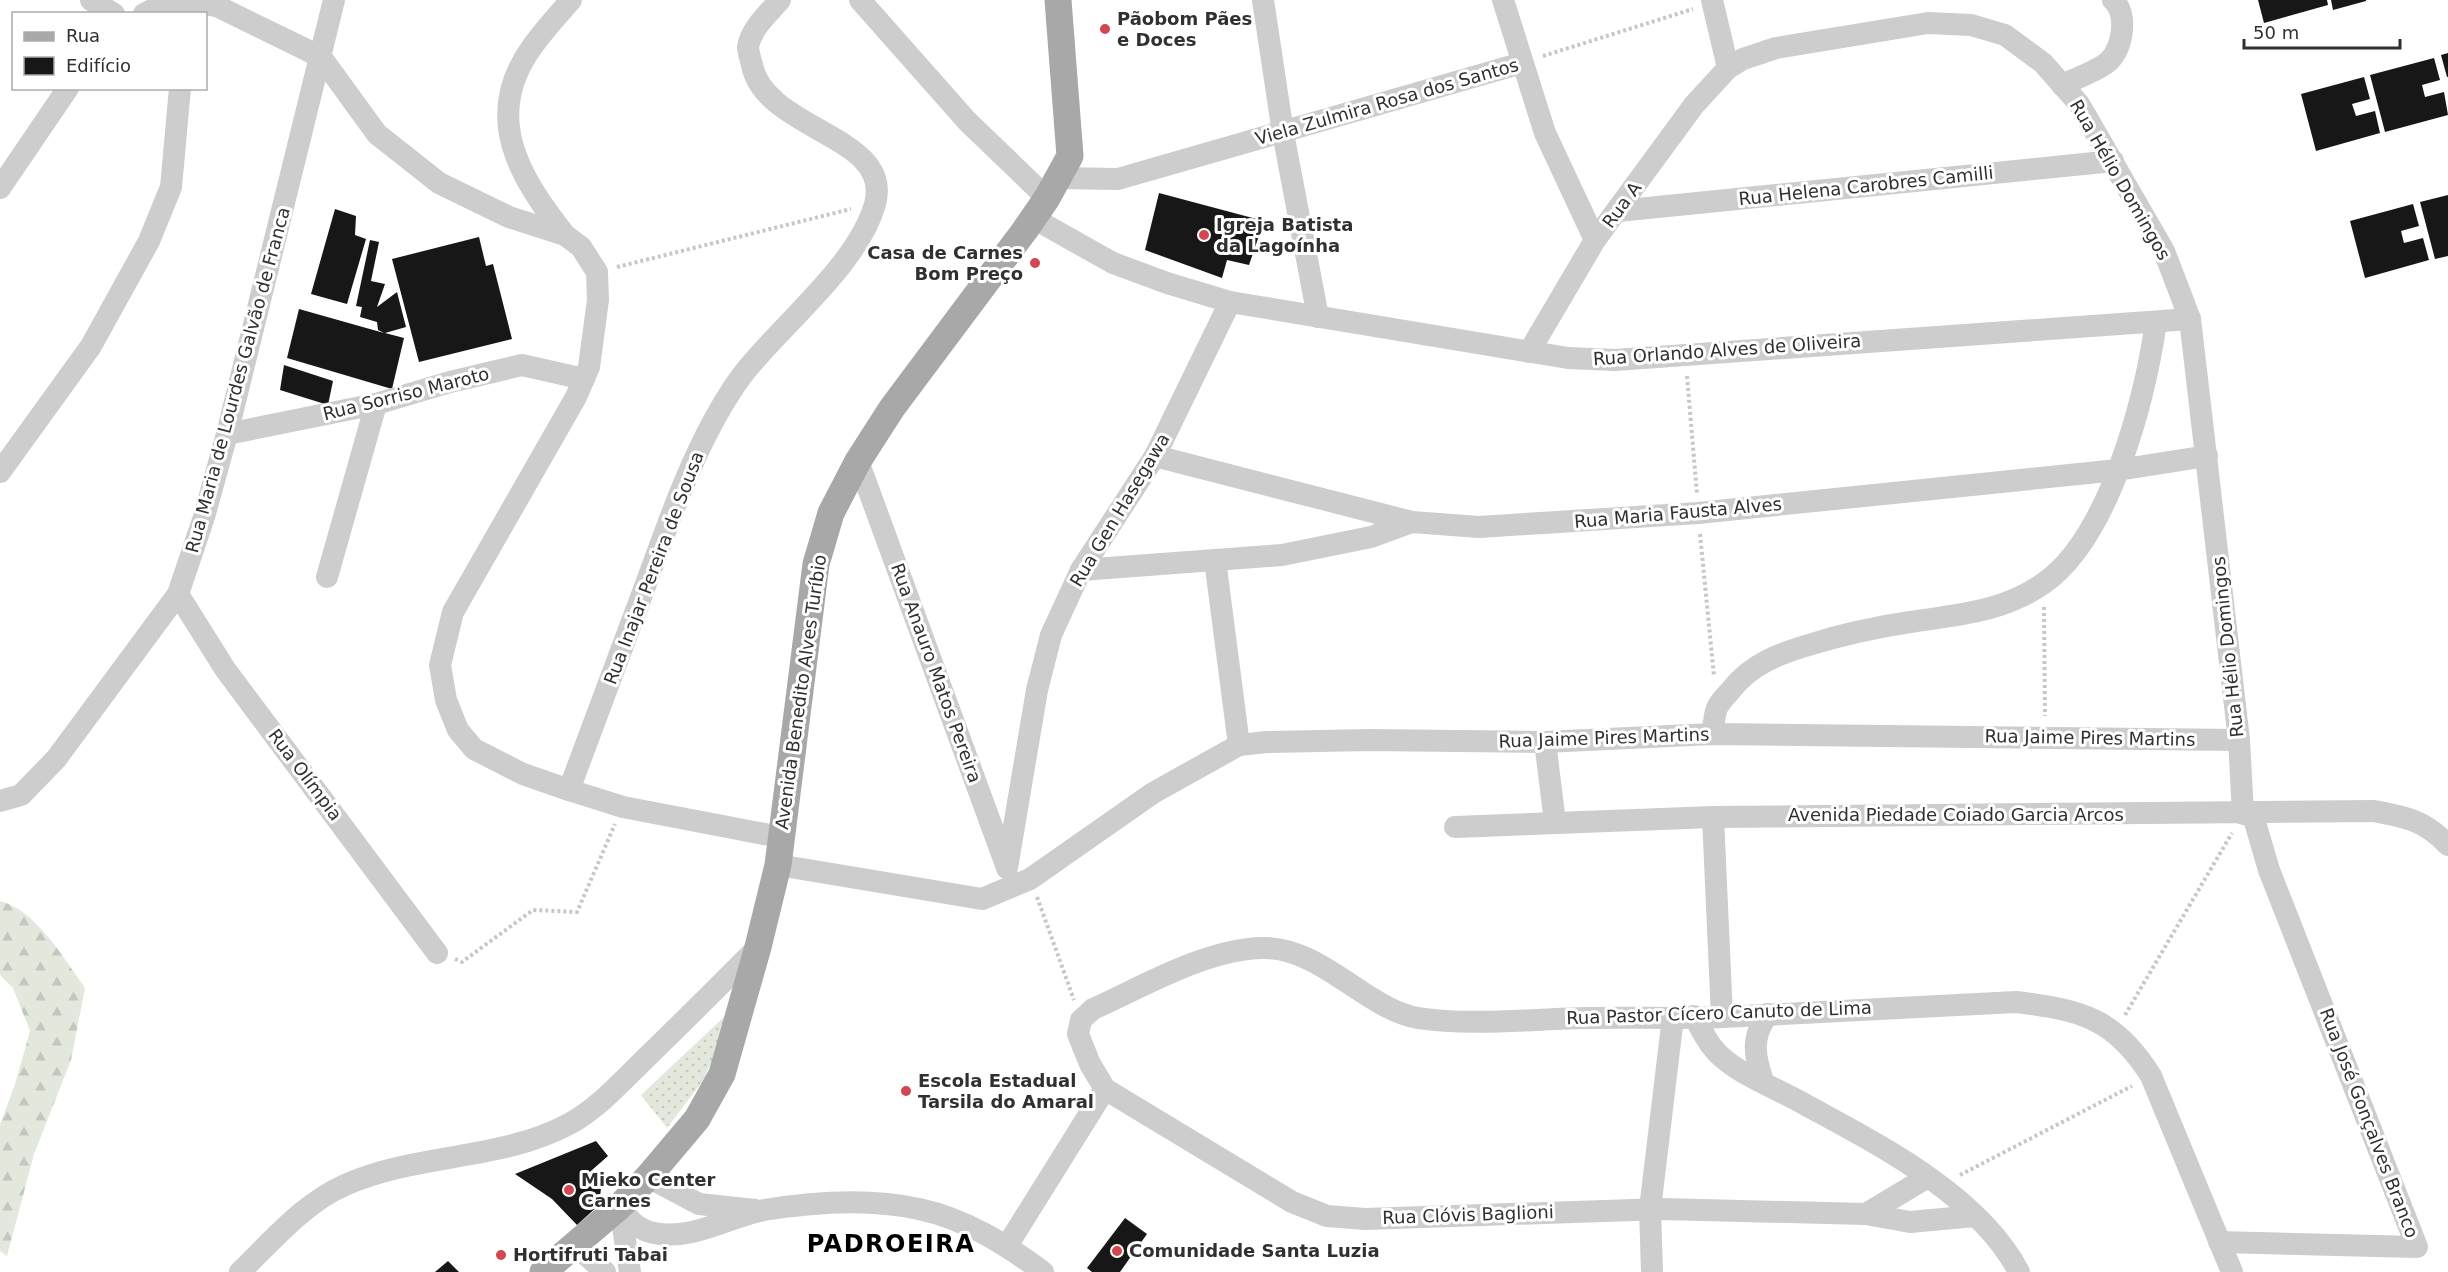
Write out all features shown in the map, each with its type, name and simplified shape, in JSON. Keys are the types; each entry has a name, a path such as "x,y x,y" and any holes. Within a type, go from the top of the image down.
{"main road":[{"name":"Avenida Benedito Alves Turíbio","path":"543,1272 620,1207 648,1177 697,1119 722,1074 758,947 778,864 816,564 831,513 858,461 892,408 1046,198 1070,156 1058,0"}],"street":[{"path":"91,0 111,12"},
{"name":"Rua Maria de Lourdes Galvão de Franca","path":"0,801 21,795 56,759 178,594 204,517 227,435 334,0"},
{"path":"571,0 531,48 510,93 508,117 510,142 523,174 539,202 565,235 581,247 597,272 598,300 595,332 584,379 453,612 440,665 446,700 458,730 474,749 523,774 623,807 780,837"},
{"name":"Rua Inajar Pereira de Sousa","path":"569,790 676,503 714,419 752,362 859,242 875,203 876,182 861,158 841,140 798,120 772,101 754,74 748,47 757,27 780,0"},
{"name":"Rua Orlando Alves de Oliveira","path":"860,0 967,121 1113,263 1167,284 1230,302 1568,358 1615,360 2190,319"},
{"path":"1263,0 1282,133 1318,317"},
{"path":"1503,0 1545,133 1595,240"},
{"path":"2062,85 2109,61 2123,32 2118,5 2113,0"},
{"path":"1713,1 1728,68"},
{"path":"147,12 158,4 219,7 321,57 377,134 438,183 509,217 565,235"},
{"name":"Rua Hélio Domingos","path":"1728,68 1743,59 1776,48 1928,23 1971,25 2005,35 2043,63 2079,104 2164,251 2190,319 2248,813"},
{"name":"Viela Zulmira Rosa dos Santos","path":"1046,198 1282,133 1522,63"},
{"name":"Rua A","path":"1529,352 1595,240 1694,105 1728,68"},
{"path":"0,188 67,90"},
{"path":"0,472 92,346 148,241 171,187 180,90"},
{"name":"Rua Helena Carobres Camilli","path":"1618,211 2113,161"},
{"name":"Rua Gen Hasegawa","path":"1016,878 1037,690 1051,635 1081,570 1155,456 1230,302"},
{"path":"1712,734 1717,707 1739,680 1762,662 1787,651 1842,635 1910,622 1964,616 2002,604 2044,583 2067,561 2088,533 2118,470 2144,390 2156,321"},
{"name":"Rua Sorriso Maroto","path":"227,435 376,404 450,382 522,365 584,379"},
{"path":"327,577 376,404"},
{"name":"Rua Maria Fausta Alves","path":"1155,456 1412,522 1479,527 1674,514 2118,470 2207,456"},
{"name":"Rua Anauro Matos Pereira","path":"858,461 1016,878"},
{"path":"1081,570 1282,555 1328,548 1412,522"},
{"path":"1215,560 1239,745"},
{"name":"Rua Olímpia","path":"178,594 225,669 437,953"},
{"name":"Rua Jaime Pires Martins","path":"778,864 982,899 1153,793 1239,745 1369,740 1545,742 1712,734 2239,740"},
{"path":"1545,742 1555,822"},
{"name":"Avenida Piedade Coiado Garcia Arcos","path":"1455,827 1713,817 2374,810 2413,819 2435,831 2448,845"},
{"name":"Rua José Gonçalves Branco","path":"2219,1242 2417,1247 2248,813"},
{"path":"1713,817 1722,1017"},
{"path":"240,1272 315,1203 344,1185 376,1173 541,1137 571,1123 604,1100 758,947"},
{"name":"Rua Pastor Cícero Canuto de Lima","path":"1081,1020 1093,1009 1207,959 1241,949 1266,948 1292,953 1329,970 1383,1003 1417,1018 1469,1020 1722,1017 2016,1002 2084,1014 2115,1031 2136,1052 2151,1076 2232,1272"},
{"path":"1763,1081 1755,1059 1755,1038 1768,1014"},
{"path":"1683,1017 1734,1068 1763,1081 1846,1127 1932,1182 1987,1226 2019,1272"},
{"path":"1652,1272 1650,1209 1683,1017"},
{"name":"Rua Clóvis Baglioni","path":"1081,1020 1078,1035 1090,1064 1105,1089 1263,1186 1292,1202 1327,1216 1365,1219 1650,1209 1866,1214 1910,1222 1975,1216"},
{"path":"1007,1246 1105,1089"},
{"path":"648,1177 699,1204 762,1211"},
{"path":"1866,1214 1932,1182"},
{"path":"620,1207 637,1228 656,1234 686,1233 762,1211 847,1203 917,1208 959,1220 1007,1246 1043,1272"},
{"path":"620,1207 630,1272"},
{"path":"574,1244 605,1272"}],"path":[{"name":"Viela Zulmira Rosa dos Santos","path":"1522,63 1713,1"},
{"path":"597,272 875,203"},
{"path":"2044,583 2045,738"},
{"path":"437,953 462,962 532,910 577,912 623,807"},
{"path":"2115,1031 2248,813"},
{"path":"1016,878 1081,1020"},
{"path":"1932,1182 2151,1076"}],"green space":[{"path":"0,901 13,906 37,925 59,950 85,988 71,1060 34,1154 7,1256 0,1251 0,1125 15,1084 30,1031 13,988 0,975"},
{"path":"725,1016 727,1030 702,1082 667,1128 641,1095"}],"building":[{"path":"2258,0 2327,0 2328,5 2264,23"},
{"path":"2331,0 2366,0 2366,1 2333,10"},
{"path":"2448,53 2448,77 2447,77 2441,55"},
{"path":"2434,58 2440,80 2422,85 2425,97 2444,92 2448,115 2385,132 2370,75"},
{"path":"2364,77 2370,99 2352,104 2356,116 2375,111 2380,133 2316,151 2301,94"},
{"name":"Igreja Batista da Lagoínha","path":"1159,193 1264,221 1249,265 1227,260 1222,278 1145,250"},
{"path":"2448,195 2448,256 2435,259 2420,202"},
{"path":"2413,204 2419,226 2401,231 2404,243 2423,238 2429,260 2365,278 2350,221"},
{"path":"335,209 356,216 355,235 366,239 347,304 311,294"},
{"path":"479,237 486,266 493,264 512,339 419,362 392,259"},
{"path":"370,240 379,242 371,281 385,284 377,307 397,292 406,327 385,333 404,338 392,389 287,358 299,309 384,333 378,330 377,322 360,317 362,307 356,306"},
{"path":"284,365 333,381 328,405 280,390"},
{"name":"Mieko Center Carnes","path":"596,1141 608,1156 592,1170 602,1180 599,1205 577,1225 552,1199 515,1174"},
{"name":"Comunidade Santa Luzia","path":"1125,1218 1147,1234 1120,1272 1092,1272 1087,1268"},
{"path":"448,1261 459,1272 435,1272"}],"place":[{"name":"Pãobom Pães e Doces","path":"1105,29"},
{"name":"Igreja Batista da Lagoínha","path":"1204,235"},
{"name":"Casa de Carnes Bom Preço","path":"1035,263"},
{"name":"Escola Estadual Tarsila do Amaral","path":"906,1091"},
{"name":"Mieko Center Carnes","path":"569,1190"},
{"name":"Comunidade Santa Luzia","path":"1117,1251"},
{"name":"Hortifruti Tabai","path":"501,1255"}],"district":[{"name":"PADROEIRA","path":"891,1244"}]}
